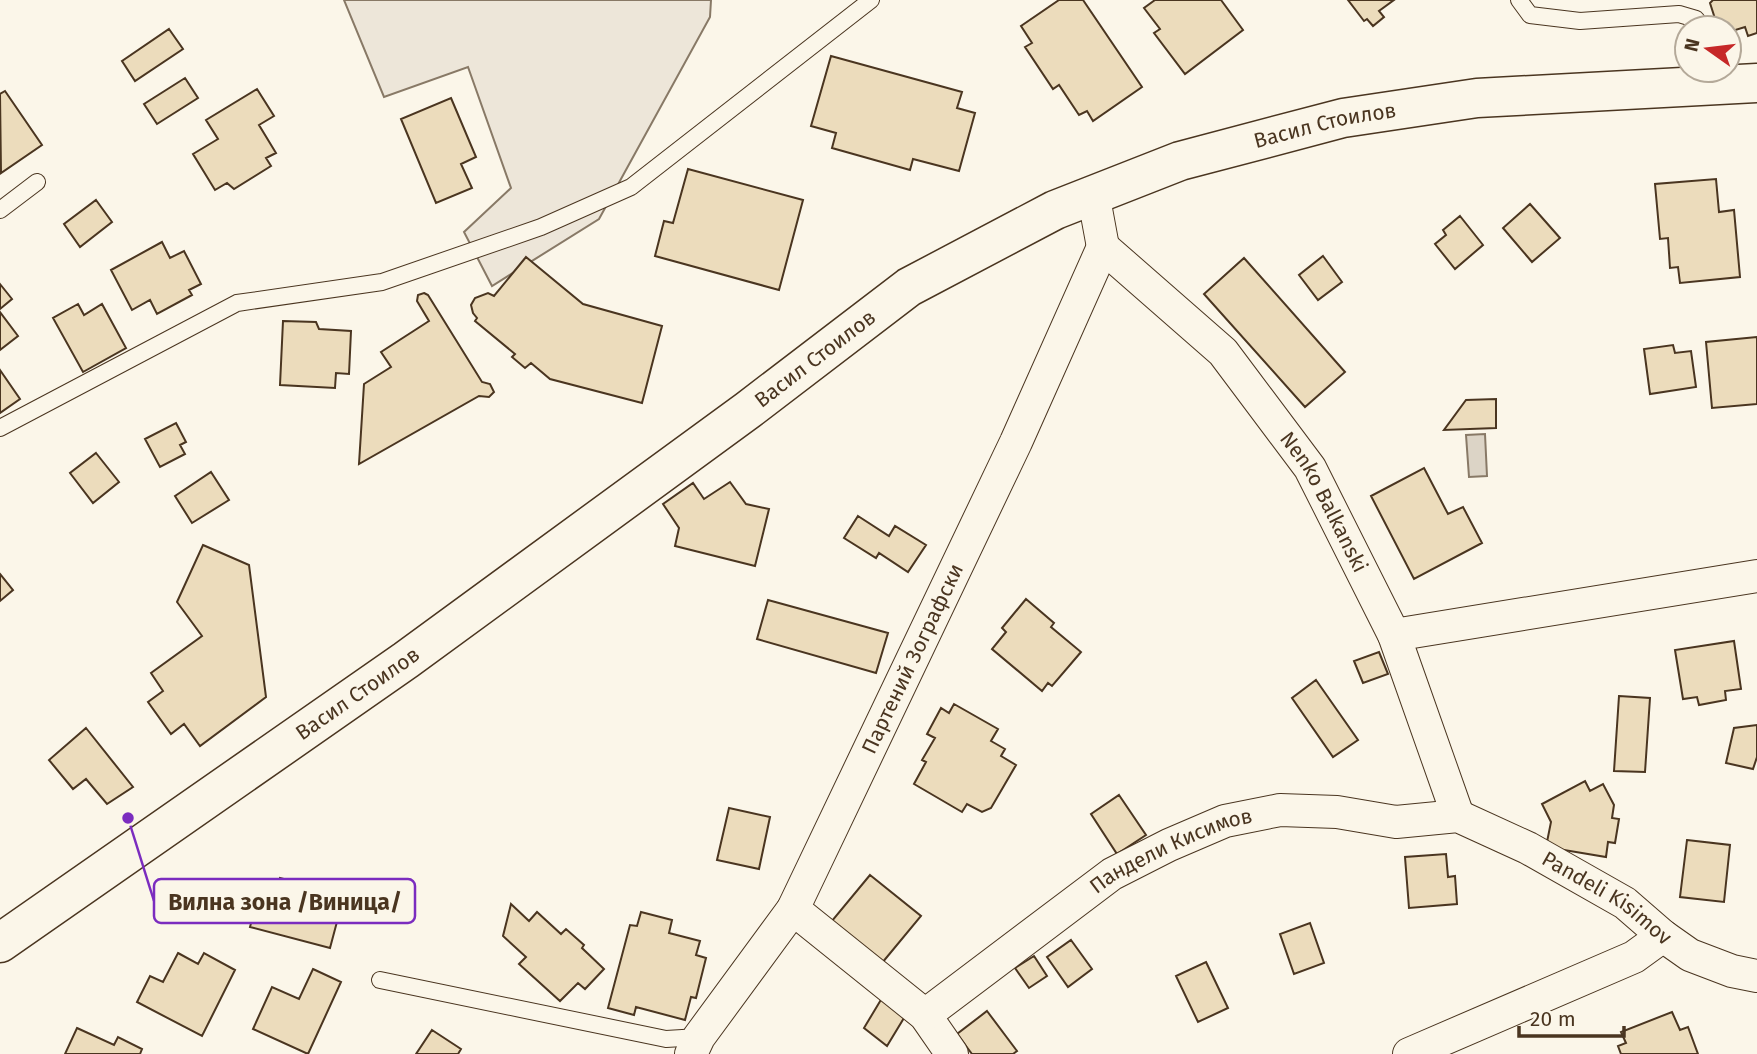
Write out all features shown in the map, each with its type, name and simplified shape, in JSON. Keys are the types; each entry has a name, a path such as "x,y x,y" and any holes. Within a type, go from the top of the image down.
{"street":[{"name":"Васил Стоилов","path":"0,943 406,660 748,410 909,287 1055,210 1180,161 1342,118 1477,98 1673,82"},
{"path":"1093,193 1103,247"},
{"name":"Nenko Balkanski","path":"1103,247 1223,352 1310,468 1394,635 1458,816"},
{"name":"Партений Зографски","path":"695,1046 793,909 1016,442 1103,247"},
{"path":"1394,635 1757,576"},
{"name":"Пандели Кисимов","path":"925,1015 1112,874 1168,845 1225,821 1280,810 1337,812 1396,822 1458,816"},
{"name":"Pandeli Kisimov","path":"1458,816 1528,848 1625,903 1662,936 1690,955 1732,971 1757,976"},
{"path":"793,909 925,1015 952,1054"},
{"path":"1409,1054 1444,1046 1634,957 1662,936"}],"lane":[{"path":"0,428 237,303 382,282 541,227 631,187 871,0"},
{"path":"1519,0 1530,15 1580,21 1673,14"},
{"path":"0,210 37,182"},
{"path":"380,980 695,1046"}],"shaded area":[{"path":"344,0 711,0 710,17 599,219 492,286 464,232 511,188 468,67 384,97"},
{"path":"1485,434 1487,476 1469,477 1466,435"}],"building":[{"path":"1059,0 1083,0 1142,87 1093,121 1087,111 1079,115 1059,85 1053,89 1025,47 1032,43 1021,26"},
{"path":"1155,0 1221,0 1243,30 1185,74 1154,33 1160,29 1144,8"},
{"path":"1348,0 1394,0 1379,11 1384,17 1373,26 1367,19 1364,21"},
{"path":"1713,0 1757,0 1757,33 1748,36 1743,28 1743,14 1714,14 1710,3"},
{"path":"169,29 183,49 135,81 122,61"},
{"path":"831,56 962,92 957,108 975,113 959,171 913,159 910,170 832,148 836,133 811,126"},
{"path":"185,78 198,98 157,124 144,104"},
{"path":"257,89 274,116 259,125 276,153 266,158 271,166 234,189 227,183 215,190 193,154 218,139 206,120"},
{"path":"5,91 42,145 1,173 0,94"},
{"path":"451,98 476,157 461,164 472,188 436,203 401,119"},
{"path":"688,169 803,200 779,290 655,256 664,221 673,223"},
{"path":"1716,179 1719,212 1734,210 1740,277 1680,283 1678,267 1670,268 1668,238 1660,239 1655,184"},
{"path":"96,200 112,222 80,247 64,224"},
{"path":"1530,204 1560,238 1532,262 1503,228"},
{"path":"1460,216 1483,245 1455,269 1435,244 1446,235 1443,230"},
{"path":"162,242 170,258 184,251 201,284 189,290 192,295 157,314 150,300 132,310 111,270"},
{"path":"1323,256 1342,282 1318,300 1299,275"},
{"path":"526,257 583,304 662,326 642,403 550,379 531,363 525,368 512,357 515,354 475,321 477,318 471,305 475,298 488,293 494,296"},
{"path":"1244,258 1345,372 1305,407 1204,294"},
{"path":"0,284 12,299 0,309"},
{"path":"418,295 428,295 482,382 490,384 494,392 489,397 479,396 359,464 364,384 391,367 381,352 429,321 417,301"},
{"path":"78,304 84,315 102,304 126,348 83,372 53,318"},
{"path":"0,312 18,336 0,350"},
{"path":"283,321 316,322 319,329 351,331 349,374 336,373 335,388 280,385"},
{"path":"1757,337 1757,404 1712,408 1706,342"},
{"path":"1673,345 1675,353 1691,351 1696,387 1650,394 1644,349"},
{"path":"0,370 20,399 0,413"},
{"path":"1496,399 1496,428 1444,430 1466,400"},
{"path":"176,423 186,442 180,445 185,454 160,467 145,439"},
{"path":"96,453 119,482 93,503 70,473"},
{"path":"1424,468 1448,514 1463,507 1482,543 1414,579 1371,496"},
{"path":"211,472 229,500 192,523 175,496"},
{"path":"730,482 746,504 769,509 755,566 675,546 679,528 663,504 693,483 704,499"},
{"path":"858,516 889,536 895,526 926,545 908,572 879,553 876,558 844,538"},
{"path":"203,545 249,565 266,697 200,746 184,724 171,734 148,702 163,691 151,673 202,636 177,602"},
{"path":"0,574 13,590 0,601"},
{"path":"1026,599 1054,623 1051,627 1081,652 1052,686 1048,683 1042,691 992,649 1006,632 1002,628"},
{"path":"768,600 888,633 876,673 757,639"},
{"path":"1734,641 1741,689 1725,691 1726,700 1699,705 1697,697 1683,699 1675,650"},
{"path":"1379,652 1388,674 1363,683 1354,661"},
{"path":"1316,680 1358,740 1333,757 1292,698"},
{"path":"1619,696 1650,698 1645,772 1614,771"},
{"path":"954,704 998,729 991,741 1005,749 1001,756 1016,765 991,808 982,812 967,804 962,812 914,784 926,762 922,760 935,738 927,734 941,708 949,713"},
{"path":"1757,725 1757,757 1753,769 1726,763 1734,728"},
{"path":"86,728 133,787 107,804 86,779 73,789 49,760"},
{"path":"1585,781 1590,791 1603,784 1614,805 1612,818 1619,819 1615,843 1608,842 1606,857 1546,847 1551,822 1542,804"},
{"path":"1119,795 1146,835 1117,854 1091,814"},
{"path":"729,808 770,817 759,869 717,860"},
{"path":"1687,840 1730,845 1724,902 1680,897"},
{"path":"1446,854 1448,877 1455,876 1457,904 1409,908 1405,857"},
{"path":"870,875 921,916 882,963 831,922"},
{"path":"280,878 326,890 324,898 342,903 330,948 250,927 258,898 274,902"},
{"path":"511,904 529,921 537,912 561,934 566,929 604,969 585,989 578,983 560,1001 519,964 526,957 503,936"},
{"path":"641,912 672,920 669,933 700,941 696,955 706,958 696,998 691,997 685,1020 636,1007 634,1015 608,1008 630,925 637,926"},
{"path":"1310,923 1324,963 1294,974 1280,934"},
{"path":"1071,940 1092,969 1068,987 1047,957"},
{"path":"178,953 198,964 204,953 235,970 202,1036 137,1002 150,976 163,982"},
{"path":"1034,956 1047,976 1029,988 1015,968"},
{"path":"1206,962 1228,1008 1198,1022 1176,976"},
{"path":"313,969 341,982 308,1054 253,1029 272,987 299,999"},
{"path":"885,993 907,1013 887,1046 864,1028"},
{"path":"987,1011 1017,1051 1013,1054 972,1054 957,1034"},
{"path":"1672,1012 1680,1030 1688,1027 1698,1054 1621,1054 1618,1046 1626,1043 1621,1032"},
{"path":"77,1028 114,1045 118,1037 142,1049 140,1054 65,1054"},
{"path":"432,1030 461,1049 458,1054 416,1054"}],"place":[{"name":"Вилна зона /Виница/","path":"128,818"}]}
